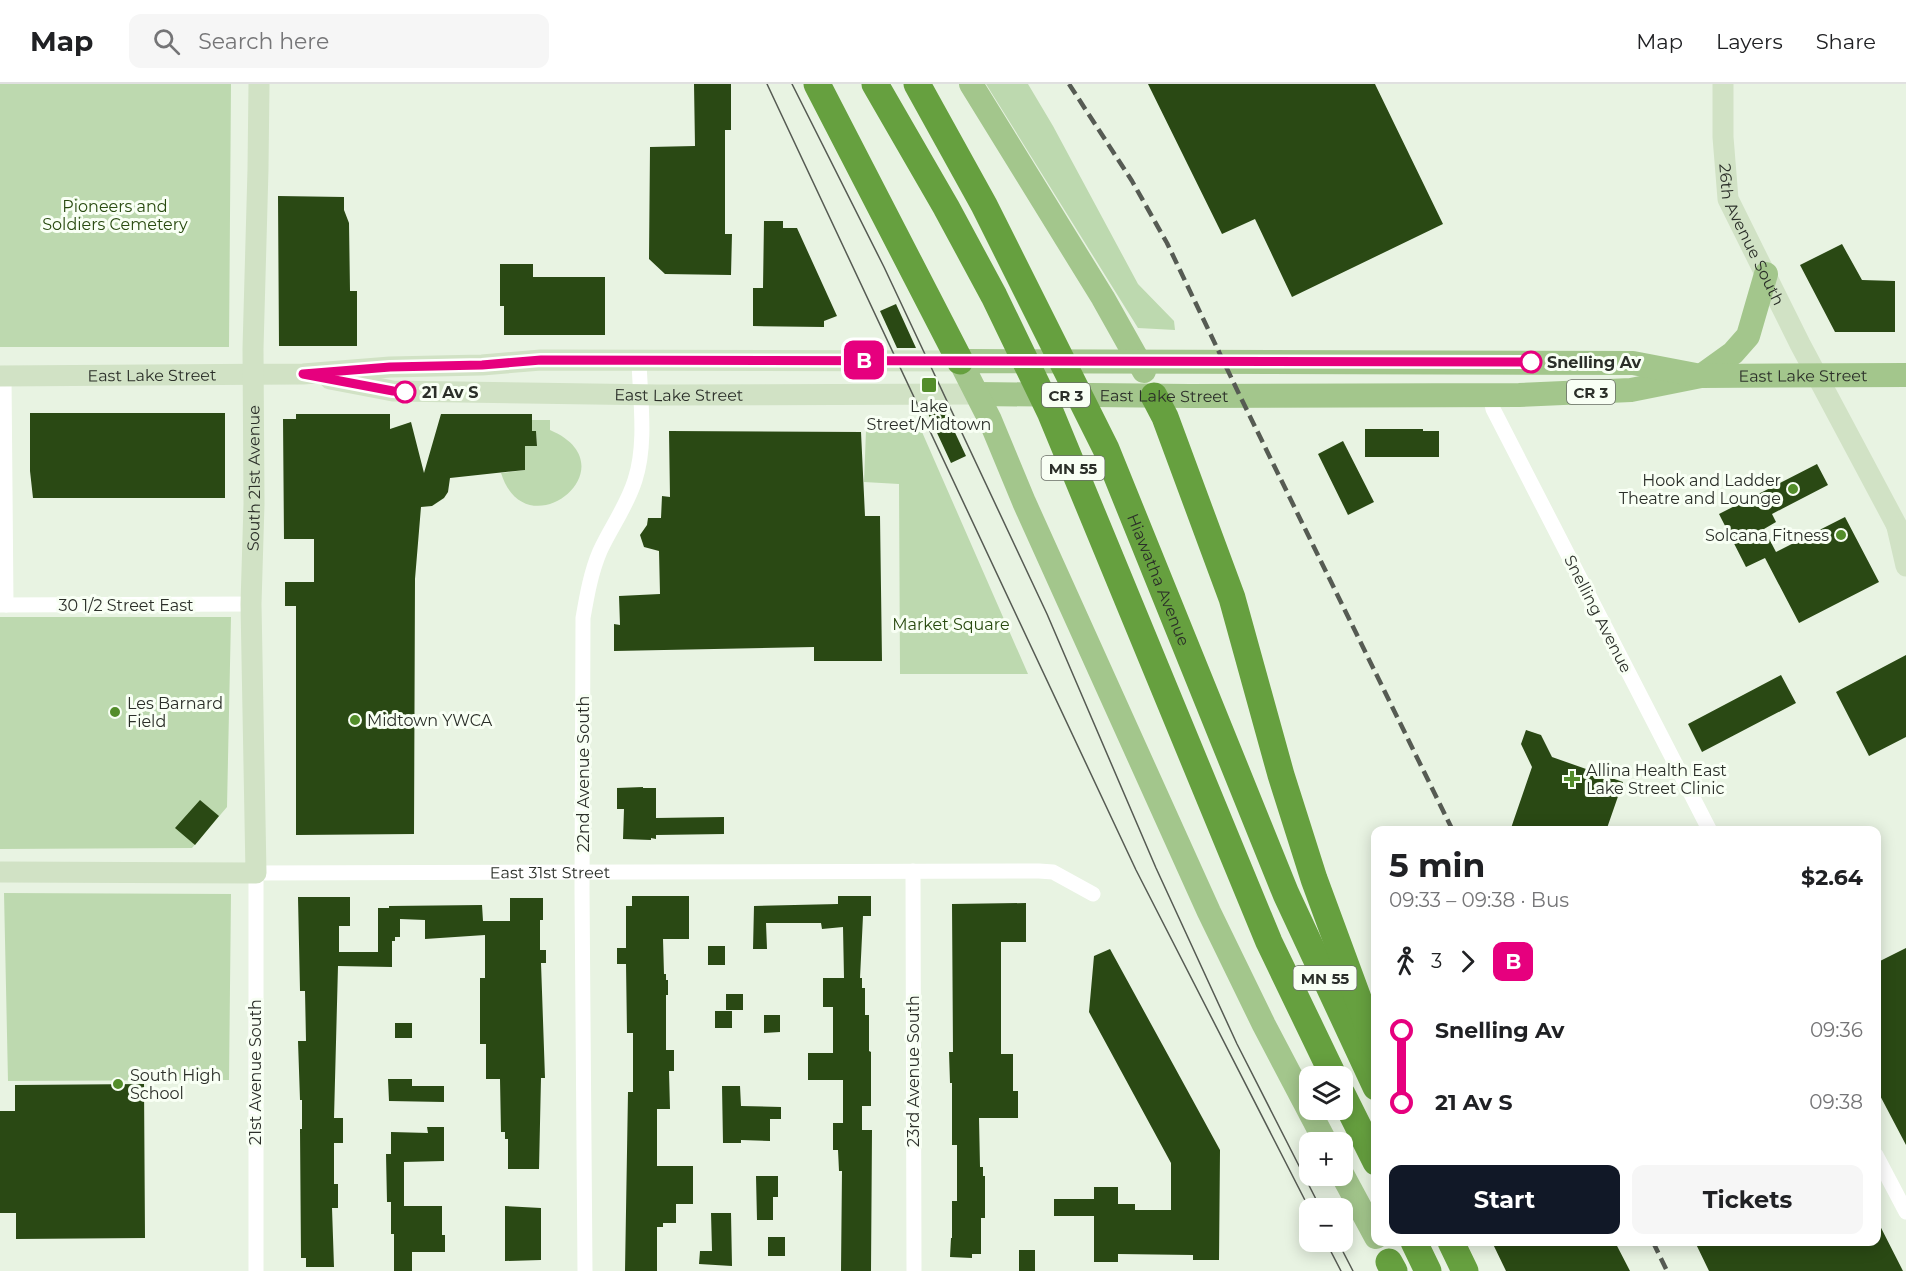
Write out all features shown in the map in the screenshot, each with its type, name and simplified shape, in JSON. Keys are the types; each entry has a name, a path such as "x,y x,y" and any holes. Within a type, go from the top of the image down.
{"highway":[{"path":"817,84 960,361"},
{"name":"MN 55","path":"875,84 994,296 1051,414 1269,942 1329,1066"},
{"name":"Hiawatha Avenue","path":"916,84 984,205 1106,449 1286,894 1371,1076"},
{"path":"1154,396 1165,417 1232,598 1281,775 1314,879 1371,1033"},
{"path":"1353,1116 1371,1152"},
{"path":"1416,1246 1428,1271"},
{"path":"1453,1246 1465,1271"}],"main road":[{"name":"South 21st Avenue","path":"255,873 251,604 259,84"},
{"path":"971,84 1103,298 1139,361 1154,396"},
{"name":"26th Avenue South","path":"1724,84 1723,137 1728,199 1800,344 1901,532 1906,566"},
{"path":"1701,375 1733,353 1748,336 1766,274"},
{"name":"East Lake Street","path":"2,376 303,374 390,367 482,365 541,360 1633,363 1701,375 1906,375"},
{"path":"960,361 978,394 1029,513 1209,912 1264,1025 1320,1132"},
{"name":"East Lake Street","path":"303,374 393,391 640,395 1154,396 1490,395 1631,390 1701,375"},
{"name":"East 31st Street","path":"0,872 255,873"},
{"path":"1348,1186 1371,1228"}],"street":[{"name":"22nd Avenue South","path":"585,1271 583,618 590,582 600,551 626,505 636,478 641,453 639,360"},
{"path":"2,376 3,605"},
{"name":"Snelling Avenue","path":"1490,395 1493,409 1707,826"},
{"name":"30 1/2 Street East","path":"3,605 251,604"},
{"name":"23rd Avenue South","path":"913,871 914,1271"},
{"name":"East 31st Street","path":"255,873 1053,872 1093,894"},
{"name":"21st Avenue South","path":"255,873 256,1271"},
{"path":"1881,1164 1906,1212"}],"green space":[{"name":"Pioneers and Soldiers Cemetery","path":"0,84 231,84 229,347 0,347"},
{"path":"986,84 1028,84 1138,284 1174,321 1175,330 1138,328"},
{"path":"532,420 550,420 550,430 573,445 581,463 578,481 566,495 550,504 531,505 514,496 501,473 525,470 525,446 537,445 536,431 532,431"},
{"name":"Market Square","path":"866,431 922,432 1028,674 900,674 899,484 864,482"},
{"name":"Les Barnard Field","path":"0,617 231,617 227,807 192,848 0,849"},
{"path":"4,893 231,894 229,1080 8,1081"}],"building":[{"path":"694,84 731,84 731,130 725,130 725,234 732,234 731,275 665,274 649,259 650,147 695,146"},
{"path":"1148,84 1375,84 1443,224 1292,297 1255,219 1222,234"},
{"path":"278,196 344,197 344,210 349,223 350,291 357,291 357,346 279,346"},
{"path":"764,221 783,221 783,228 797,228 837,316 824,321 824,327 753,326 753,288 763,288"},
{"path":"1842,244 1862,280 1895,281 1895,332 1835,332 1800,265"},
{"path":"500,264 533,264 533,277 605,277 605,335 504,335 504,306 500,306"},
{"path":"896,304 916,348 897,348 880,311"},
{"path":"925,407 943,407 966,456 951,463"},
{"path":"30,413 225,413 225,498 33,498 30,471"},
{"name":"Midtown YWCA","path":"296,414 390,414 390,429 411,422 424,473 441,414 532,414 532,431 536,431 537,446 525,446 525,470 450,478 448,492 444,498 432,506 421,507 415,579 414,834 296,835 296,606 285,606 285,582 314,582 314,539 284,539 283,419 296,419"},
{"path":"1365,429 1439,431 1439,457 1365,457"},
{"path":"669,431 861,432 865,516 880,516 882,661 814,661 814,647 614,651 614,624 620,625 619,596 660,594 659,551 644,547 640,535 647,525 648,518 661,518 662,496 670,497"},
{"path":"1343,441 1374,502 1348,515 1318,454"},
{"path":"1817,464 1828,485 1772,514 1776,522 1764,529 1776,552 1845,517 1879,582 1799,623 1765,558 1746,567 1719,514"},
{"path":"1906,655 1906,737 1869,756 1836,692"},
{"path":"1781,675 1796,703 1702,752 1688,724"},
{"name":"Allina Health East Lake Street Clinic","path":"1526,730 1541,735 1552,757 1623,782 1608,826 1512,826 1532,767 1521,744"},
{"path":"617,788 656,788 656,818 724,817 724,834 656,835 656,839 651,838 651,840 623,839 624,809 617,809"},
{"path":"200,800 219,816 195,845 175,828"},
{"path":"632,896 689,896 689,939 663,939 664,974 668,980 666,1050 674,1050 674,1071 669,1071 670,1109 657,1109 657,1166 693,1166 693,1204 676,1204 676,1223 663,1223 663,1227 657,1227 657,1271 625,1271 628,1092 633,1092 633,1033 627,1033 626,964 617,964 617,948 626,948 626,906 632,906"},
{"path":"838,896 871,896 871,916 863,916 860,978 862,978 862,988 865,988 865,1015 869,1015 869,1051 871,1052 871,1106 862,1106 862,1130 872,1130 871,1271 841,1271 842,1171 839,1171 838,1150 833,1150 833,1123 843,1123 843,1080 808,1080 808,1053 833,1053 833,1007 823,1007 823,978 844,978 843,927 822,929 821,923 766,923 767,949 753,949 754,906 838,904"},
{"path":"298,897 350,897 350,926 339,926 339,952 378,952 378,908 482,905 483,921 510,921 510,898 543,898 540,950 546,950 546,963 541,963 545,1078 541,1078 539,1169 508,1169 508,1139 505,1139 505,1132 501,1132 500,1079 486,1079 486,1044 480,1044 480,978 485,978 485,935 425,939 425,920 400,919 400,937 395,937 395,941 392,941 392,967 338,966 334,1118 343,1118 343,1143 334,1143 334,1184 338,1184 338,1208 332,1208 334,1267 306,1267 306,1258 301,1258 300,1129 302,1129 302,1100 300,1100 298,1041 306,1041 305,991 300,991"},
{"path":"1026,903 1026,942 1001,942 1001,1054 1013,1054 1013,1091 1018,1091 1018,1118 979,1118 980,1167 983,1167 983,1176 985,1176 985,1218 981,1218 981,1254 972,1254 972,1258 950,1257 952,1201 957,1201 957,1145 952,1145 952,1083 950,1083 949,1052 953,1052 952,904"},
{"path":"708,946 725,946 725,965 708,965"},
{"path":"1906,948 1906,1145 1881,1098 1881,960"},
{"path":"1110,949 1220,1150 1219,1260 1193,1260 1193,1255 1118,1254 1118,1262 1094,1262 1094,1216 1054,1216 1054,1199 1094,1199 1094,1187 1118,1187 1118,1204 1135,1204 1135,1210 1171,1210 1171,1163 1089,1012 1094,956"},
{"path":"726,994 743,994 743,1010 726,1010"},
{"path":"715,1011 732,1011 732,1028 715,1028"},
{"path":"764,1015 780,1015 780,1032 764,1033"},
{"path":"395,1023 412,1023 412,1038 395,1038"},
{"path":"388,1079 412,1079 412,1086 444,1086 444,1102 389,1101"},
{"path":"144,1084 145,1238 16,1239 16,1213 0,1213 0,1111 15,1111 15,1085"},
{"path":"722,1086 740,1086 741,1106 781,1107 781,1119 770,1119 770,1141 741,1140 741,1143 723,1143"},
{"path":"427,1127 444,1127 444,1161 404,1162 404,1206 442,1206 442,1235 445,1235 445,1252 412,1252 412,1271 394,1271 391,1202 387,1202 386,1154 391,1154 391,1132 428,1133"},
{"path":"756,1176 778,1176 778,1197 773,1197 773,1220 757,1220"},
{"path":"505,1206 541,1208 541,1260 505,1261"},
{"path":"711,1213 731,1213 732,1266 699,1264 700,1251 712,1251"},
{"path":"1881,1228 1903,1271 1709,1271 1697,1246 1881,1246"},
{"path":"768,1237 785,1237 785,1256 768,1256"},
{"path":"1494,1246 1617,1246 1630,1271 1506,1271"},
{"path":"1019,1250 1035,1250 1035,1271 1019,1271"}],"tram line":[{"path":"767,84 1136,870 1304,1198"},
{"path":"792,84 884,267 1047,614 1156,868 1237,1044 1315,1198"},
{"path":"1331,1252 1341,1271"},
{"path":"1343,1252 1353,1271"}],"railway":[{"path":"1069,84 1132,181 1167,243 1451,826"},
{"path":"1655,1246 1667,1271"}],"bus line":[{"name":"B","path":"405,392 303,374 390,367 482,365 541,360 1531,362"}],"place":[{"name":"Snelling Av","path":"1531,362"},
{"name":"Lake Street/Midtown","path":"929,385"},
{"name":"21 Av S","path":"405,392"},
{"name":"Hook and Ladder Theatre and Lounge","path":"1793,489"},
{"name":"Solcana Fitness","path":"1841,535"},
{"name":"Les Barnard Field","path":"115,712"},
{"name":"Midtown YWCA","path":"355,720"},
{"name":"Allina Health East Lake Street Clinic","path":"1572,779"},
{"name":"South High School","path":"118,1084"}]}
